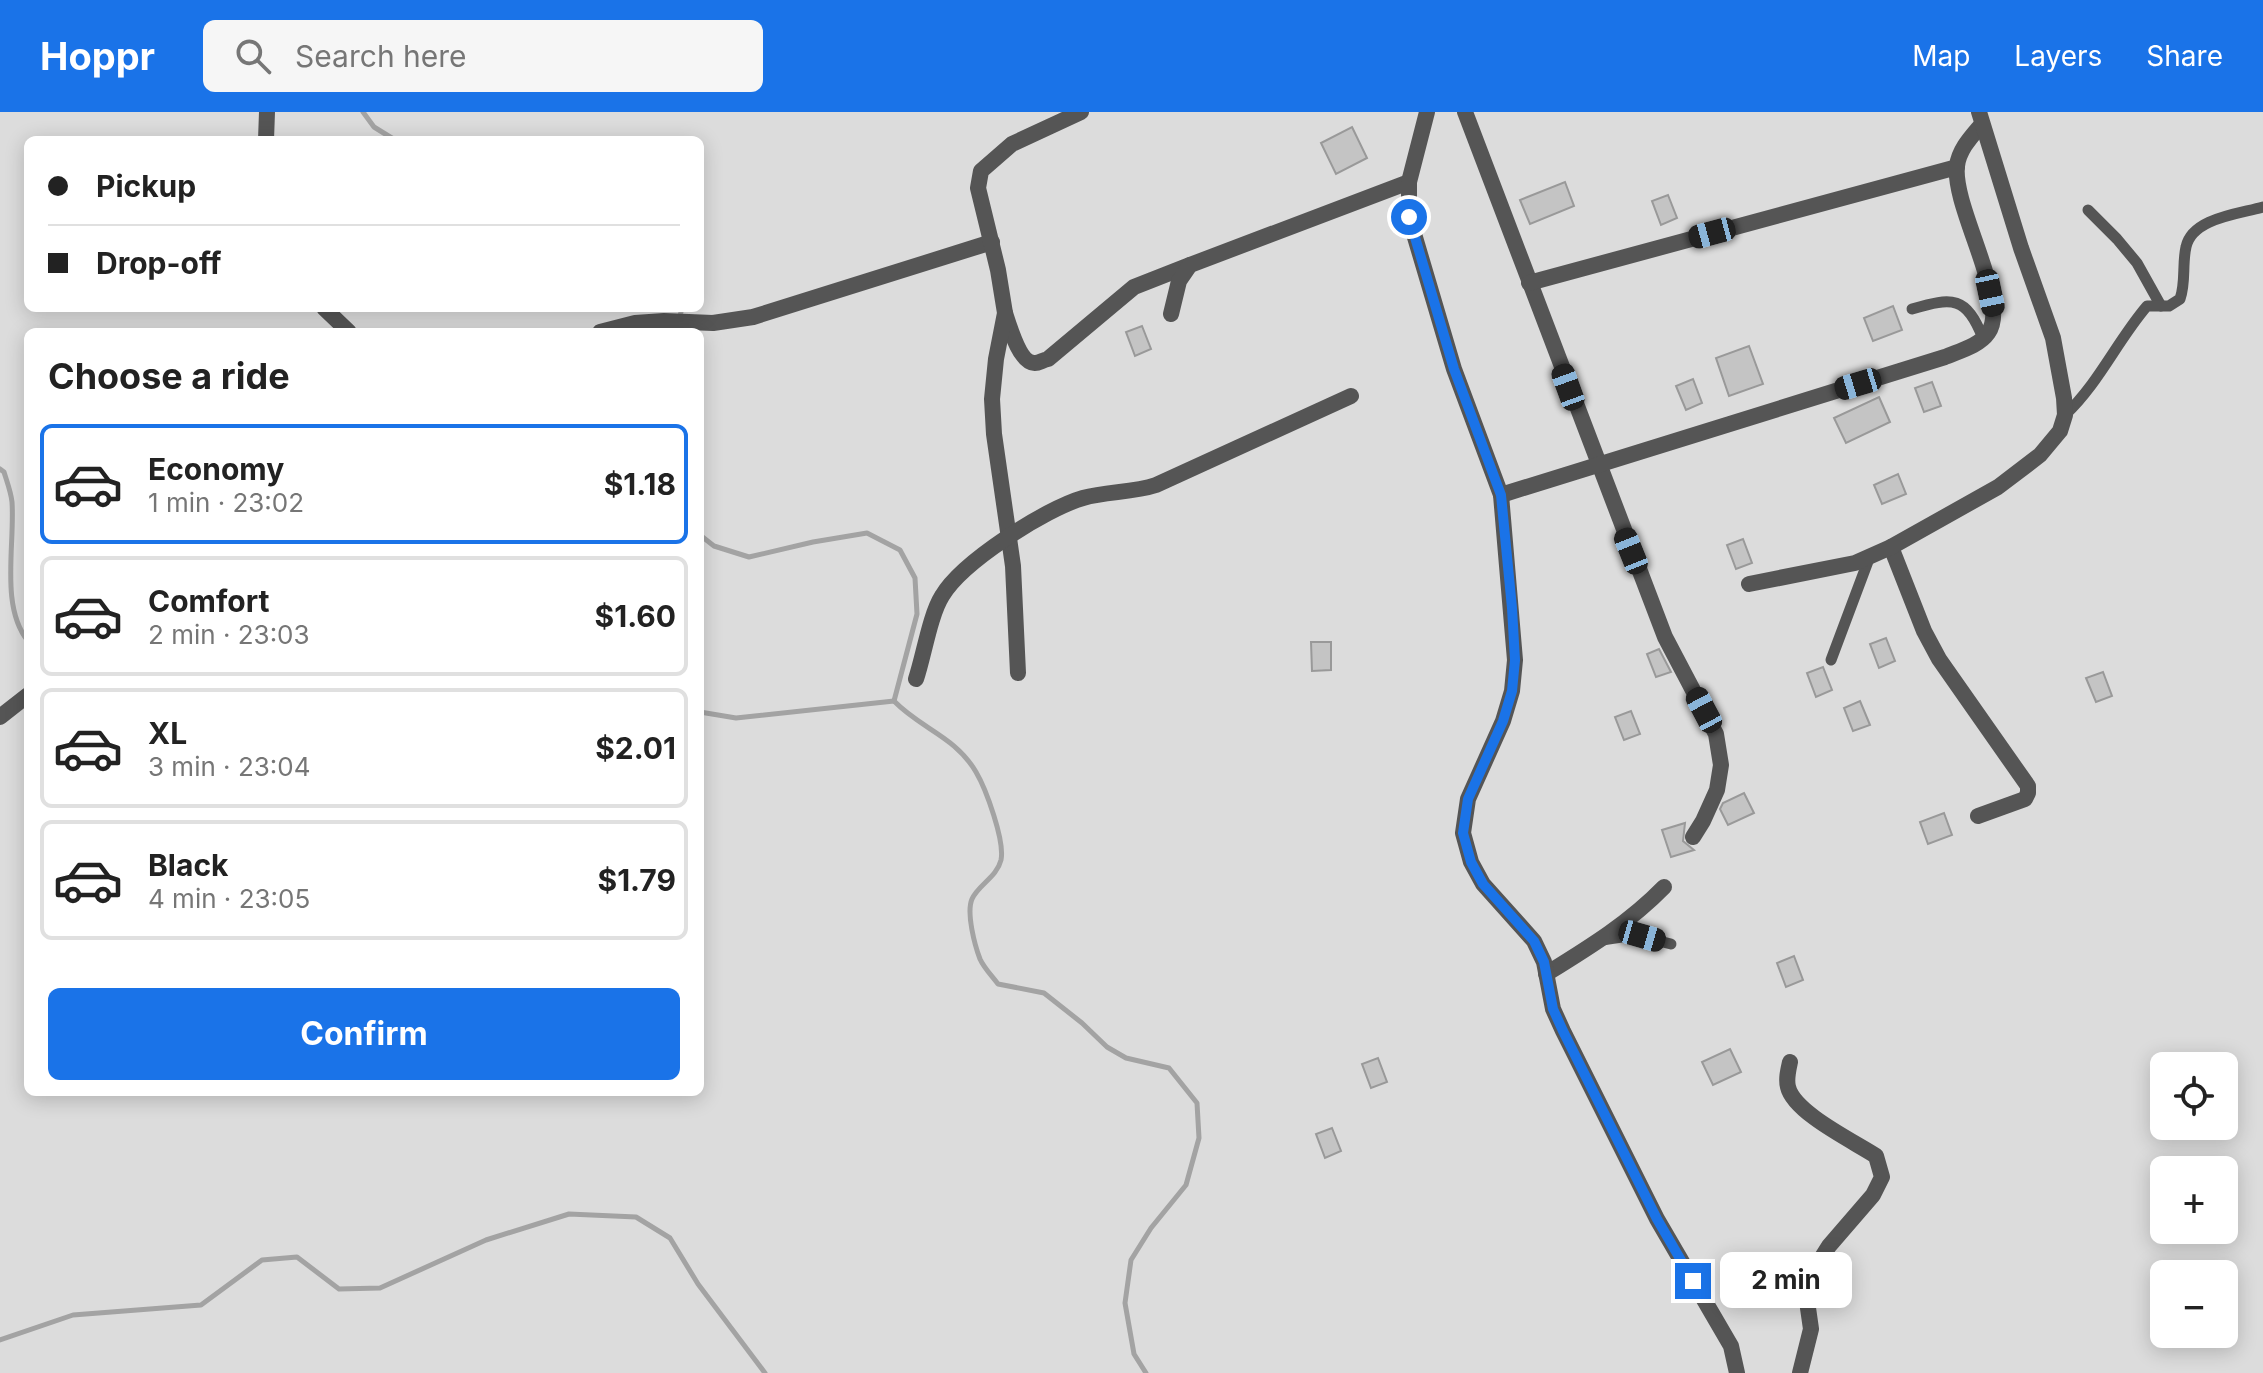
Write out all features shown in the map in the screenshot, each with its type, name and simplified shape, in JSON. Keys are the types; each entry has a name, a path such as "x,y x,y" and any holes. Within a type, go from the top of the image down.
{"street":[{"path":"266,136 267,112"},
{"path":"1081,112 1012,144 981,171 978,188 1005,313 1021,354 1029,362 1048,359 1134,287 1409,182"},
{"path":"1427,112 1409,182 1409,217 1454,369 1501,495 1515,660 1512,691 1503,721 1468,799 1463,833 1471,862 1483,884 1534,941 1546,974 1553,1009 1563,1031 1657,1219 1731,1346 1737,1373"},
{"path":"1465,112 1665,637 1716,734 1721,765 1717,790 1693,837"},
{"path":"1501,495 1973,346 1989,332 1994,310 1987,276 1967,216 1957,167 1965,144 1980,118"},
{"path":"1749,584 1855,563 1891,547 1998,487 2040,455 2060,431 2065,415 2053,338 1980,118"},
{"path":"1529,283 1957,167"},
{"path":"616,328 635,323 713,323 753,317 992,242"},
{"path":"1171,314 1179,281 1190,265"},
{"path":"328,312 345,328"},
{"path":"1005,313 992,399 1013,566 1018,673"},
{"path":"916,679 940,597 971,564 1009,538 1049,512 1080,499 1135,492 1156,485 1351,396"},
{"path":"1891,547 1924,631 1939,659 2028,786 2025,799 1978,816"},
{"path":"0,717 24,698"},
{"path":"1546,974 1641,911 1664,887"},
{"path":"1790,1062 1787,1075 1792,1097 1800,1107 1850,1143 1876,1156 1882,1177 1873,1195 1829,1246 1807,1281 1805,1287 1811,1329 1800,1373"}],"lane":[{"path":"2065,415 2086,395 2133,322 2147,306 2169,306 2180,299 2186,244 2195,233 2210,222 2263,207"},
{"path":"2088,210 2137,263 2161,306"},
{"path":"1912,309 1944,300 1955,303 1973,314 1983,338"},
{"path":"1831,660 1870,556"},
{"path":"1598,940 1635,935 1671,944"}],"shaded area":[{"path":"0,112 2263,112 2263,1373 0,1373"}],"building":[{"path":"1352,127 1367,158 1336,174 1321,143"},
{"path":"1565,182 1574,206 1530,224 1520,200"},
{"path":"1668,195 1677,218 1661,225 1652,201"},
{"path":"1893,306 1902,330 1873,341 1864,318"},
{"path":"1142,326 1151,349 1135,356 1126,332"},
{"path":"1749,346 1763,384 1729,396 1716,358"},
{"path":"1693,379 1702,403 1686,410 1676,386"},
{"path":"1932,382 1941,406 1924,412 1915,388"},
{"path":"1879,397 1890,422 1846,443 1834,418"},
{"path":"1898,474 1906,494 1882,504 1874,485"},
{"path":"1743,539 1752,563 1736,569 1727,545"},
{"path":"1886,638 1895,661 1879,668 1870,644"},
{"path":"1311,642 1331,642 1331,670 1312,671"},
{"path":"1659,649 1671,672 1656,677 1647,654"},
{"path":"1823,667 1832,690 1816,697 1807,673"},
{"path":"2103,672 2112,696 2096,702 2086,678"},
{"path":"1860,701 1870,725 1853,731 1844,708"},
{"path":"1631,711 1640,734 1624,740 1615,717"},
{"path":"1744,793 1754,813 1728,825 1720,809 1723,803"},
{"path":"1944,813 1952,835 1928,844 1920,822"},
{"path":"1685,823 1683,841 1694,850 1671,857 1662,830"},
{"path":"1794,956 1803,980 1786,987 1777,963"},
{"path":"1730,1049 1741,1072 1713,1085 1702,1062"},
{"path":"1378,1058 1387,1082 1371,1088 1362,1064"},
{"path":"1332,1128 1341,1151 1325,1158 1316,1134"}],"waterway":[{"path":"363,112 374,127 389,136"},
{"path":"677,328 681,312"},
{"path":"0,469 4,472 12,502 11,593 14,611 24,635"},
{"path":"704,538 714,546 749,557 867,533 900,550 915,578 917,614 894,701"},
{"path":"894,701 968,760 989,802 1000,841 1001,860 970,905 976,946 986,969 998,984 1044,993 1107,1047 1126,1058 1169,1068 1197,1103 1199,1138 1186,1185 1151,1228 1131,1260 1125,1303 1134,1354 1146,1373"},
{"path":"704,713 736,718 894,701"},
{"path":"0,1340 73,1315 201,1305 262,1260 297,1257 339,1289 380,1288 486,1240 569,1214 636,1217 670,1238 698,1284 765,1373"}],"route":[{"path":"1409,217 1454,369 1501,495 1512,608 1515,660 1512,691 1503,721 1468,799 1463,833 1471,862 1483,884 1534,941 1544,962 1553,1009 1563,1031 1657,1219 1693,1281"}]}
